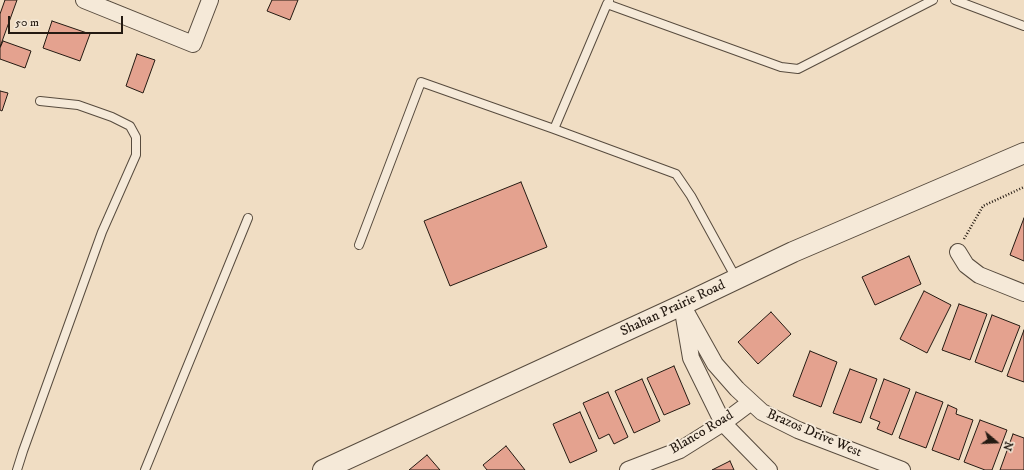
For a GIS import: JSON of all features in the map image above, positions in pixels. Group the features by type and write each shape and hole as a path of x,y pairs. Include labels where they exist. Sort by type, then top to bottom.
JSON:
{"street":[{"path":"84,0 193,44 210,0"},
{"name":"Shahan Prairie Road","path":"332,468 800,249 1024,152"},
{"path":"958,252 966,265 979,275 1024,293"},
{"path":"682,305 691,358 723,423 769,470"},
{"name":"Brazos Drive West","path":"682,305 715,364 762,412 798,430 902,470"},
{"name":"Blanco Road","path":"628,470 680,450 723,423 751,402"}],"lane":[{"path":"554,129 608,2 781,68 798,69 933,0"},
{"path":"955,0 1024,26"},
{"path":"359,245 421,82 676,174 691,196 737,279"},
{"path":"17,470 102,232 136,154 136,137 130,126 112,117 78,105 40,100"},
{"path":"145,470 248,218"}],"path":[{"path":"958,252 983,206 1024,187"}],"building":[{"path":"5,0 17,0 0,47 0,14"},
{"path":"272,0 298,0 290,20 267,11"},
{"path":"52,21 90,34 80,61 43,48"},
{"path":"3,41 31,51 25,68 0,59 0,48"},
{"path":"137,54 155,60 143,93 126,86"},
{"path":"0,91 8,93 2,111 0,110"},
{"path":"521,182 547,247 450,286 424,221"},
{"path":"1024,218 1024,261 1010,255"},
{"path":"909,256 921,284 875,305 862,277"},
{"path":"924,291 951,305 927,353 900,339"},
{"path":"959,304 987,314 970,360 942,350"},
{"path":"771,312 791,334 758,364 738,342"},
{"path":"992,315 1020,326 1002,372 975,362"},
{"path":"1024,330 1024,382 1007,376"},
{"path":"810,351 837,362 821,407 793,396"},
{"path":"674,366 690,404 664,415 647,378"},
{"path":"850,369 877,379 861,423 833,413"},
{"path":"642,379 660,421 634,433 615,391"},
{"path":"884,379 910,389 892,435 877,429 880,422 870,418"},
{"path":"608,392 628,437 614,444 609,434 599,439 583,403"},
{"path":"916,392 943,402 926,448 899,438"},
{"path":"948,405 957,409 956,414 973,420 959,460 932,450"},
{"path":"580,412 597,451 570,463 553,424"},
{"path":"980,420 1007,430 992,470 985,470 964,462"},
{"path":"1013,434 1024,438 1024,470 1000,470"},
{"path":"506,446 525,470 487,470 483,465"},
{"path":"427,455 440,470 409,470"},
{"path":"730,461 734,470 712,470"}]}
